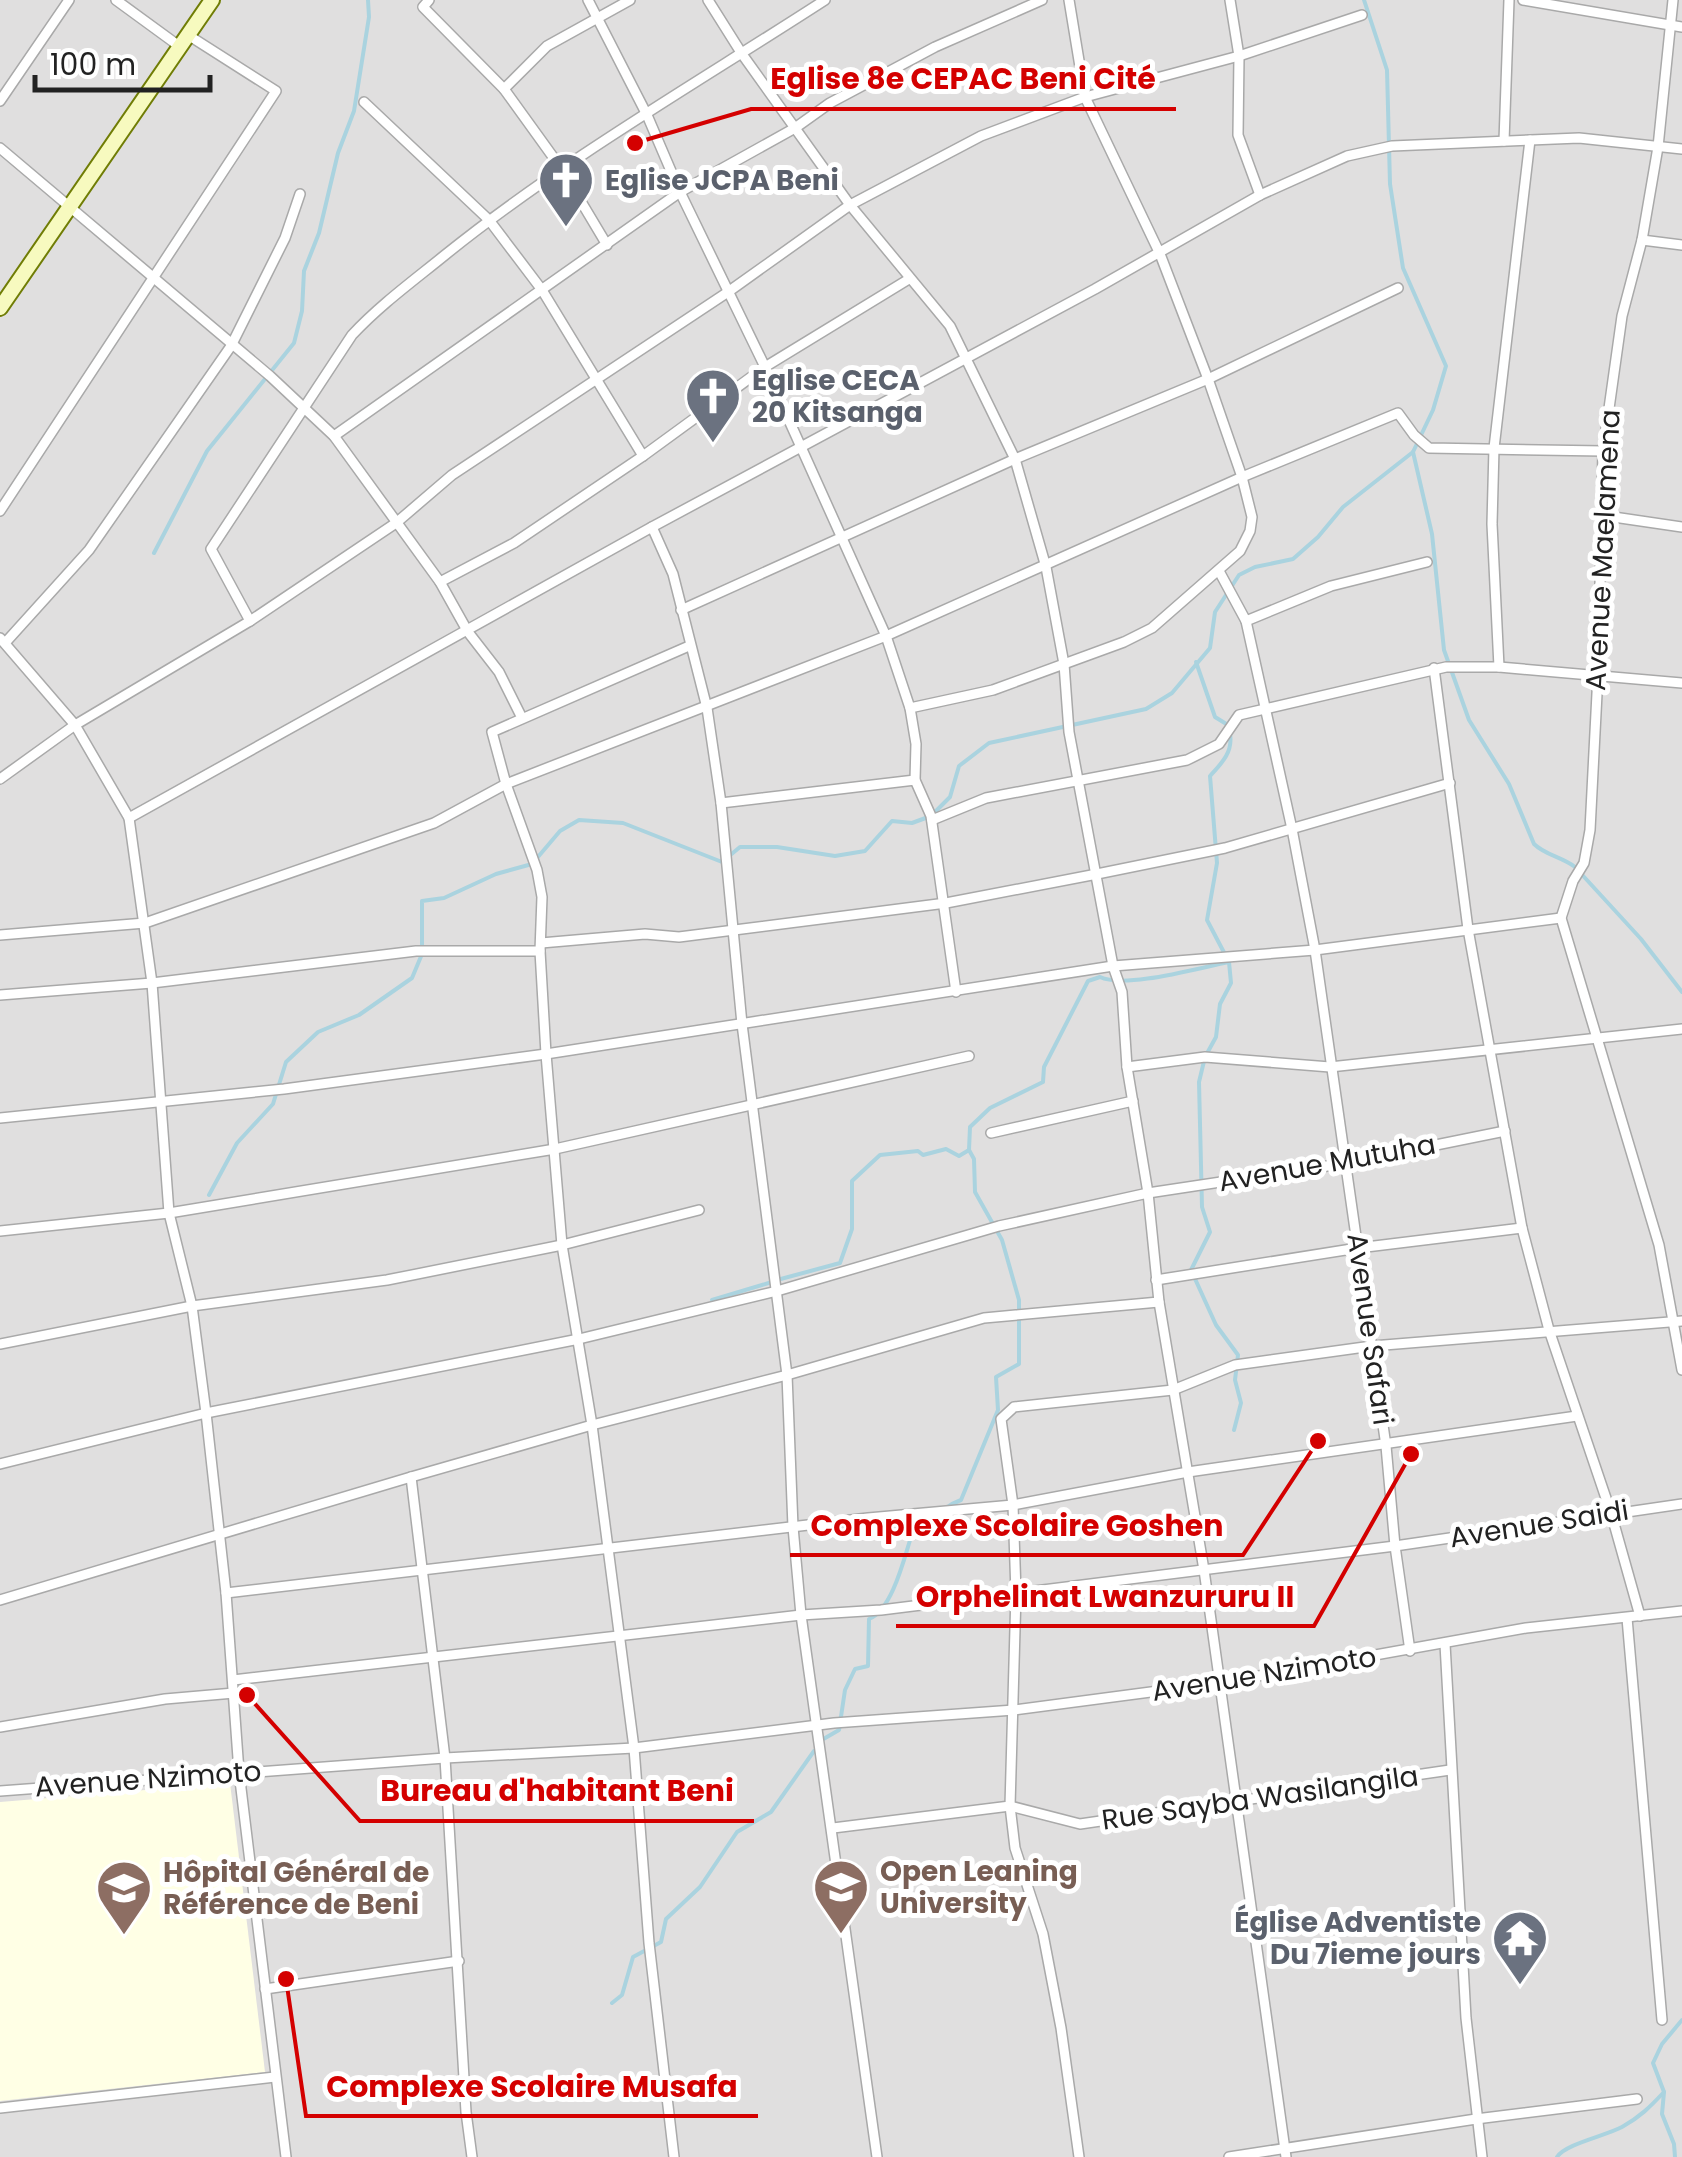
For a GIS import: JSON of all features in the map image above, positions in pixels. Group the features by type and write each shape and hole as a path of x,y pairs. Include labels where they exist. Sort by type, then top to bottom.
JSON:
{"street":[{"path":"0,101 69,0"},
{"path":"0,511 276,91 116,0"},
{"path":"0,308 212,0"},
{"path":"429,0 423,6 504,89 561,168 607,246"},
{"path":"588,0 766,366 886,636 910,708 916,744 915,780 932,820 956,992"},
{"path":"504,89 547,46 630,0"},
{"path":"708,0 850,205 950,326 1015,459 1046,567 1064,664 1078,783 1112,966 1122,992 1158,1302 1204,1570 1286,2153"},
{"path":"250,620 210,549 352,335 488,220 561,168 825,0"},
{"path":"334,436 680,192 934,47 1042,0"},
{"path":"910,708 992,690 1152,628 1240,552 1250,531 1252,517 1242,477 1208,379 1160,254 1085,97 1069,0"},
{"path":"1230,0 1239,56 1238,136 1260,194"},
{"path":"1504,140 1509,0"},
{"path":"1523,0 1676,27"},
{"path":"1672,0 1676,27 1642,240 1682,244"},
{"path":"0,779 75,725 250,620 396,523 452,476 728,292 850,205 981,136 1085,97 1239,56 1362,15"},
{"path":"364,102 488,220 542,290 644,456"},
{"path":"130,818 652,528 1160,254 1260,194 1347,156 1390,146 1578,138 1682,149"},
{"path":"1500,667 1492,524 1494,448 1530,140"},
{"path":"0,148 304,405 334,436 440,582 468,632 499,672 522,718"},
{"path":"286,2157 239,1772 226,1593 206,1413 192,1306 168,1212 152,983 130,818 75,725 3,640 89,550 231,346 285,238 300,194"},
{"name":"Avenue Maelamena","path":"1561,918 1584,864 1590,830 1603,451 1622,316 1642,240"},
{"path":"440,582 514,543 644,456 766,366 909,279"},
{"path":"681,610 1015,459 1208,379 1398,288"},
{"path":"0,935 146,923 434,823 506,784 886,636 1242,477 1398,413 1426,445 1603,451"},
{"path":"1600,515 1682,527"},
{"path":"652,528 673,574 706,708 722,802 742,1024 787,1375 801,1615 877,2157"},
{"path":"1246,621 1331,586 1426,562"},
{"name":"Avenue Safari","path":"1219,571 1246,621 1315,950 1386,1446 1410,1650"},
{"path":"674,2157 650,1947 634,1748 592,1426 562,1245 546,1054 542,897 538,870 506,784 492,732 689,646"},
{"path":"932,820 986,798 1187,760 1219,744 1240,715 1434,668 1500,667 1682,684"},
{"path":"1434,668 1468,929 1522,1228 1549,1330 1611,1513 1640,1616"},
{"path":"722,802 915,780"},
{"path":"0,994 152,983 421,951 541,947 732,931 946,903 1224,848 1450,783"},
{"path":"0,1118 278,1089 546,1054 1112,966 1315,950 1561,918 1659,1245 1678,1321 1682,1370"},
{"path":"1128,1067 1205,1056 1330,1067 1682,1028"},
{"path":"0,1231 168,1212 555,1149 969,1056"},
{"path":"991,1133 1133,1100"},
{"name":"Avenue Mutuha","path":"0,1464 206,1413 579,1339 777,1290 994,1227 1148,1192 1347,1163 1505,1131"},
{"path":"0,1344 192,1306 387,1280 562,1245 698,1210"},
{"path":"1156,1280 1358,1248 1522,1228"},
{"path":"0,1600 411,1477 984,1318 1158,1302"},
{"path":"1079,2157 1062,2028 1043,1934 1016,1848 1010,1806 1016,1594 1013,1505 1001,1418 1014,1407 1174,1390 1238,1364 1372,1346 1678,1321"},
{"path":"226,1593 1013,1505 1188,1472 1577,1416"},
{"path":"411,1477 445,1758 472,2157"},
{"name":"Avenue Saidi","path":"233,1680 1016,1594 1395,1546 1682,1504"},
{"name":"Avenue Nzimoto","path":"0,1790 634,1748 839,1723 1014,1710 1219,1683 1526,1628 1682,1611"},
{"path":"1627,1618 1662,2020"},
{"path":"1445,1644 1456,1876 1482,2157"},
{"path":"0,1727 165,1699 234,1693"},
{"name":"Rue Sayba Wasilangila","path":"833,1828 1010,1806 1080,1824 1450,1770"},
{"path":"264,1989 459,1961"},
{"path":"0,2108 275,2077"},
{"path":"1229,2157 1286,2153 1476,2119 1638,2099"}],"shaded area":[{"path":"0,0 1682,0 1682,2157 0,2157"},
{"name":"Hôpital Général de Référence de Beni","path":"230,1783 265,2072 0,2101 0,1802"}],"waterway":[{"path":"154,553 207,451 294,343 302,311 304,271 354,111 369,17 368,0"},
{"path":"209,1195 237,1143 273,1104 286,1062 318,1032 359,1015 412,978 422,954 422,901 444,898 496,874 532,864 560,831 579,820 623,823 722,862 740,847 777,847 835,856 865,851 892,821 912,823 931,816 950,797 959,766 989,743 1146,709 1172,693 1210,648 1215,612 1239,575 1255,567 1293,559 1343,507 1413,452 1433,410 1446,366 1403,268 1390,184 1387,70 1364,0"},
{"path":"1413,452 1432,534 1444,650 1469,720 1509,784 1534,844 1575,867 1641,939 1682,992"},
{"path":"1196,662 1215,717 1228,725"},
{"path":"1230,734 1228,752 1210,776 1217,863 1207,920 1229,962 1231,983 1220,1004 1216,1037 1205,1057 1199,1082 1202,1207 1210,1232 1191,1270 1216,1325 1238,1355 1235,1380 1241,1403 1234,1430"},
{"path":"820,1741 839,1730 845,1690 855,1669 868,1666 869,1619 891,1595 911,1537 961,1500 998,1410 996,1377 1019,1364 1019,1300 1002,1240 975,1192 970,1127 990,1108 1043,1082 1044,1067 1088,981 1100,977 1144,979 1229,962"},
{"path":"777,1280 840,1263 852,1229 852,1181 880,1155 918,1151 923,1155 946,1149 959,1156 969,1150"},
{"path":"712,1300 772,1282"},
{"path":"612,2003 622,1995 633,1957 661,1942 666,1919 700,1887 737,1832 771,1812 814,1751"},
{"path":"1675,2157 1662,2114 1664,2092 1653,2063 1662,2044 1682,2020"},
{"path":"1557,2157 1568,2148 1628,2123 1664,2092"}],"place":[{"name":"Eglise 8e CEPAC Beni Cité","path":"635,143"},
{"name":"Eglise JCPA Beni","path":"566,229"},
{"name":"Eglise CECA 20 Kitsanga","path":"713,445"},
{"name":"Complexe Scolaire Goshen","path":"1318,1441"},
{"name":"Orphelinat Lwanzururu II","path":"1411,1454"},
{"name":"Bureau d'habitant Beni","path":"247,1695"},
{"name":"Open Leaning University","path":"841,1936"},
{"name":"Hôpital Général de Référence de Beni","path":"124,1937"},
{"name":"Complexe Scolaire Musafa","path":"286,1979"},
{"name":"Église Adventiste Du 7ieme jours","path":"1520,1987"}]}
